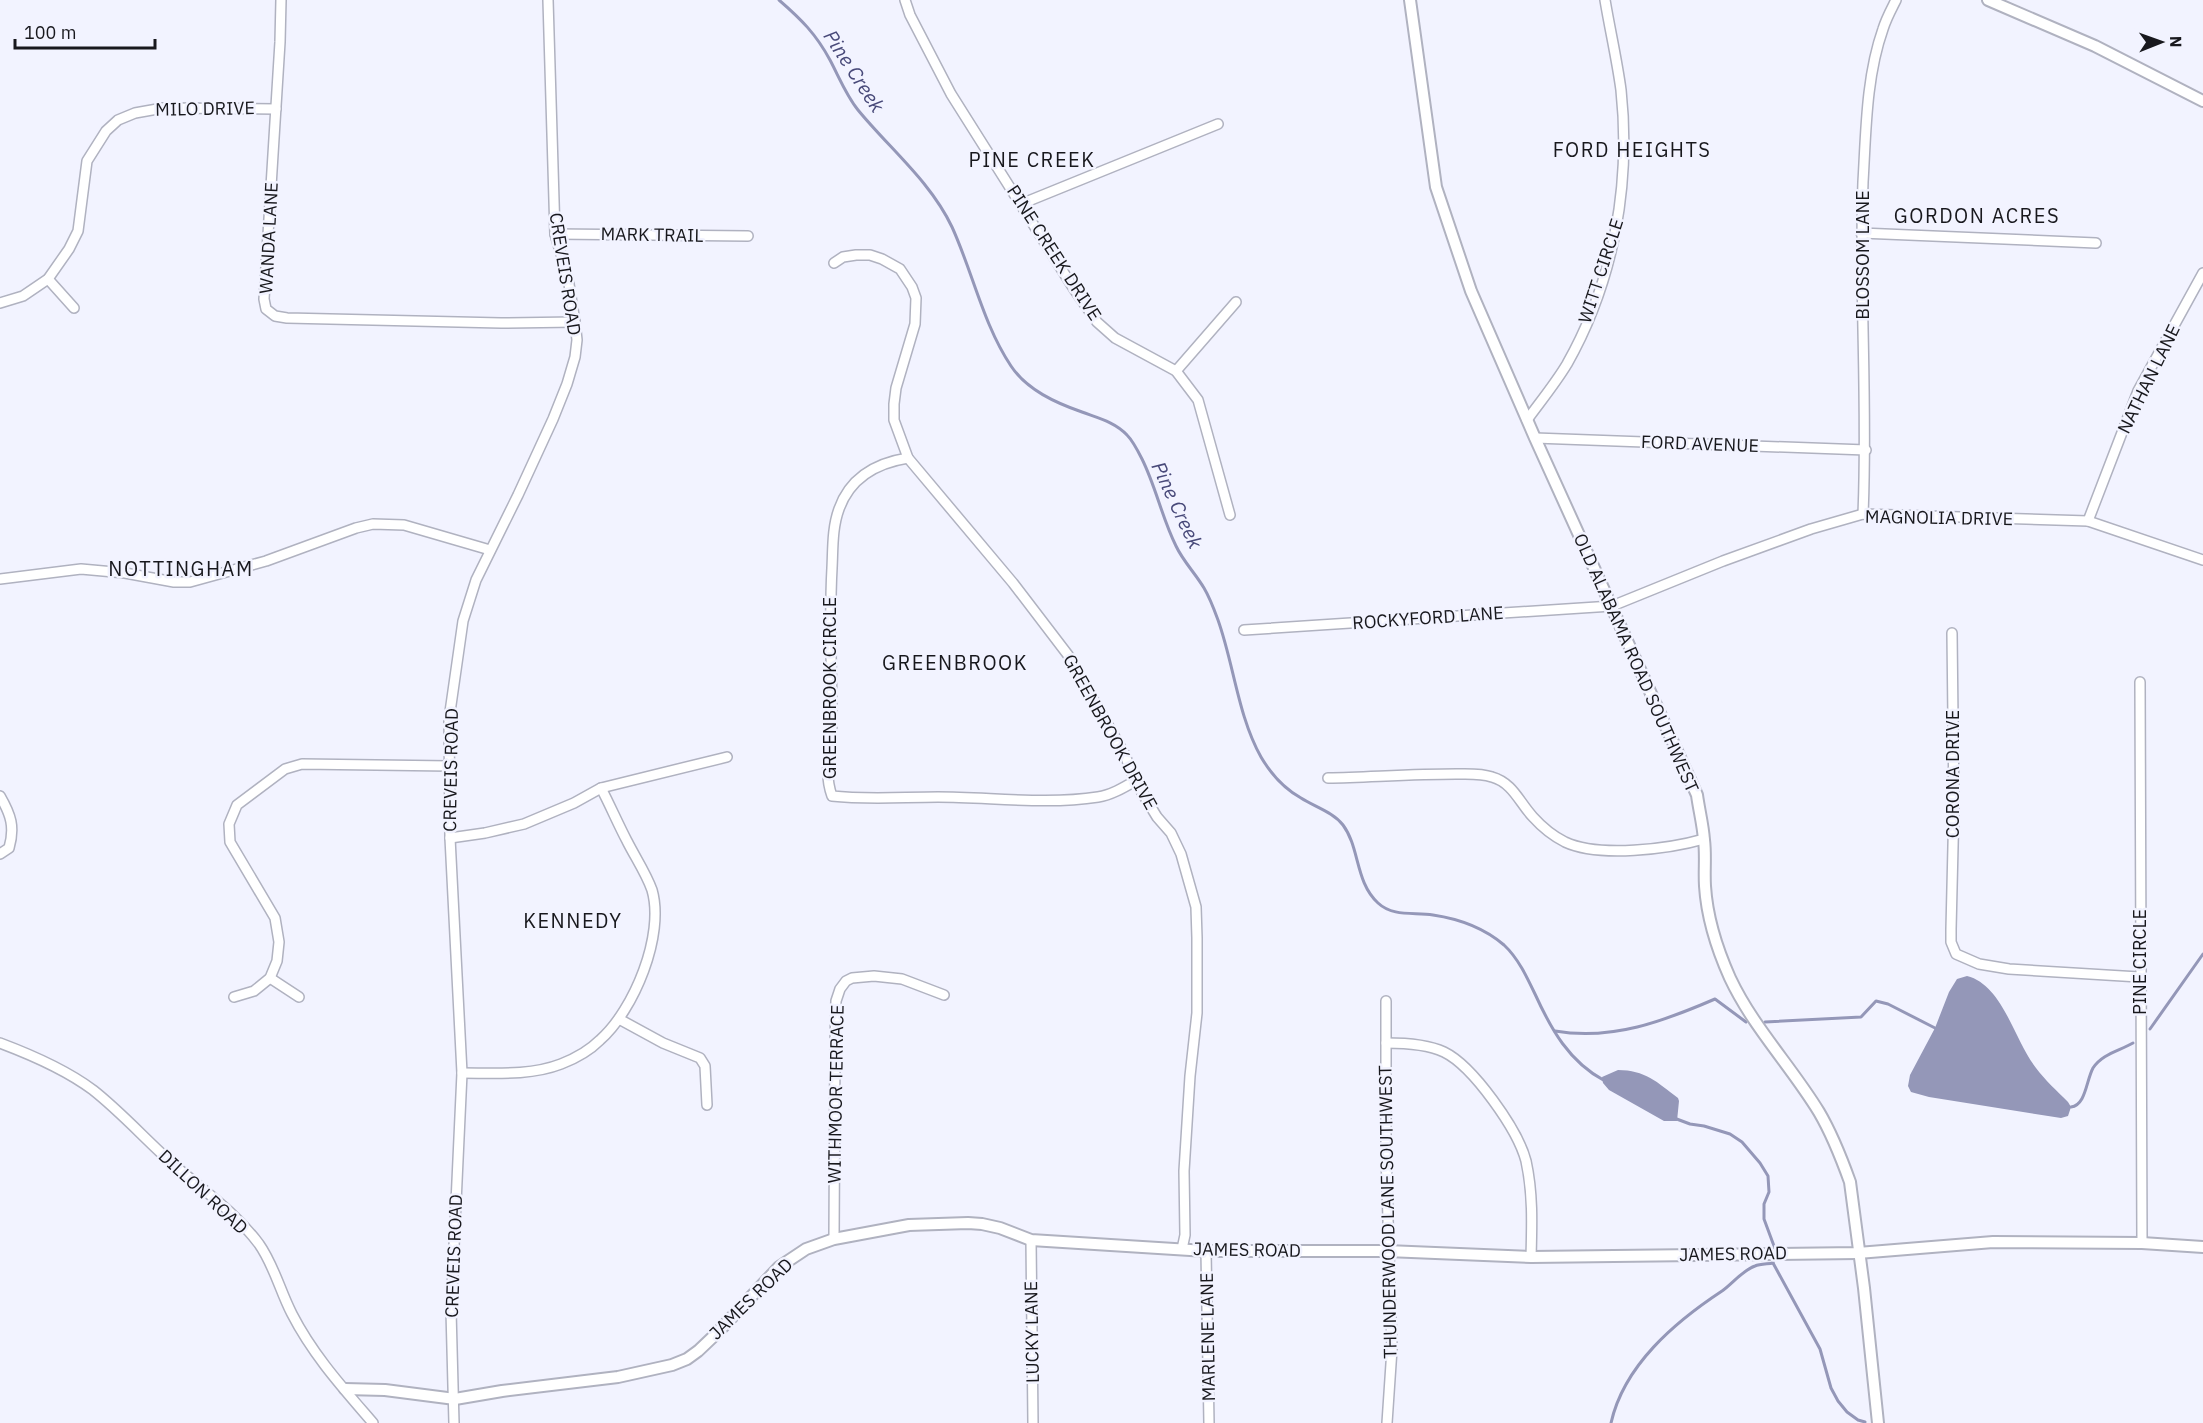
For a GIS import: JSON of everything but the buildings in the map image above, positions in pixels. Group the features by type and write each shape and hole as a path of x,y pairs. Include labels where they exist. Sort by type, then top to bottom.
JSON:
{"street":[{"name":"WANDA LANE","path":"281,0 264,299 266,309 275,316 298,319 575,322"},
{"name":"CREVEIS ROAD","path":"454,1423 451,1311 462,1073 450,838 449,719 463,621 476,580 518,495 567,384 575,357 575,322 568,278 555,234 548,0"},
{"name":"PINE CREEK DRIVE","path":"905,0 910,15 951,94 1097,322 1115,338 1176,371 1198,400 1230,514"},
{"name":"OLD ALABAMA ROAD SOUTHWEST","path":"1410,0 1436,187 1471,291 1535,438 1688,772 1696,795 1704,839 1705,887 1709,915 1731,980 1760,1030 1819,1112 1838,1147 1850,1182 1878,1423"},
{"name":"WITT CIRCLE","path":"1527,420 1566,365 1593,308 1611,251 1621,209 1624,126 1605,0"},
{"name":"BLOSSOM LANE","path":"1863,514 1866,450 1861,232 1865,152 1871,82 1883,30 1896,0"},
{"path":"1988,0 2095,46 2203,101"},
{"name":"MILO DRIVE","path":"0,303 23,296 48,279 69,249 78,231 87,161 106,131 118,120 135,112 163,108 276,109"},
{"path":"1021,204 1218,124"},
{"path":"1861,232 2096,243"},
{"name":"MARK TRAIL","path":"555,234 748,236"},
{"name":"GREENBROOK DRIVE","path":"834,263 843,257 856,255 876,257 900,269 912,287 917,310 915,324 896,388 894,404 894,420 908,458 1013,583 1068,655 1125,755 1135,781 1157,817 1171,833 1189,879 1196,907 1197,1013 1190,1076 1183,1205 1185,1235 1182,1249"},
{"name":"NATHAN LANE","path":"2088,521 2138,391 2203,273"},
{"path":"48,279 74,308"},
{"path":"1176,371 1236,302"},
{"name":"FORD AVENUE","path":"1535,438 1866,450"},
{"name":"GREENBROOK CIRCLE","path":"908,458 886,463 863,474 839,508 834,528 831,586 832,726 827,779 832,796 1075,799 1098,797 1135,781"},
{"name":"MAGNOLIA DRIVE","path":"1612,606 1734,557 1811,529 1863,514 2088,521 2203,560"},
{"path":"0,579 81,569 124,573 174,582 190,582 266,561 373,524 412,527 490,550"},
{"name":"ROCKYFORD LANE","path":"1244,630 1612,606"},
{"name":"CORONA DRIVE","path":"1952,633 1954,806 1951,942 1953,950 1973,963 2002,968 2139,977"},
{"name":"PINE CIRCLE","path":"2140,682 2139,977 2142,1243"},
{"path":"450,838 524,824 574,803 602,788 727,757"},
{"path":"234,997 254,991 270,978 277,960 279,942 275,918 230,842 229,824 237,805 285,769 302,764 450,766"},
{"path":"1328,778 1441,774 1490,776 1502,781 1512,789 1532,816 1549,832 1565,842 1582,848 1636,850 1673,846 1704,839"},
{"path":"462,1073 511,1073 561,1064 601,1040 619,1019 638,984 651,947 656,914 652,891 638,858 626,840 602,788"},
{"path":"0,796 8,810 14,832 9,848 0,854"},
{"name":"WITHMOOR TERRACE","path":"834,1239 836,1000 840,989 846,981 852,978 874,976 902,979 944,995"},
{"path":"270,978 299,997"},
{"name":"THUNDERWOOD LANE SOUTHWEST","path":"1386,1001 1387,1251 1392,1350 1387,1423"},
{"path":"619,1019 663,1043 700,1058 705,1066 707,1105"},
{"name":"DILLON ROAD","path":"0,1043 56,1067 93,1091 236,1218 259,1245 271,1265 292,1313 311,1347 373,1423"},
{"path":"1386,1043 1417,1045 1443,1052 1452,1057 1486,1092 1512,1129 1525,1159 1533,1207 1531,1257"},
{"name":"JAMES ROAD","path":"345,1389 385,1390 455,1399 618,1377 672,1365 687,1359 698,1351 779,1267 806,1250 834,1239 909,1225 968,1223 1000,1228 1031,1240 1206,1251 1387,1251 1531,1257 1858,1253 1993,1242 2142,1243 2203,1247"},
{"name":"LUCKY LANE","path":"1031,1240 1033,1423"},
{"name":"MARLENE LANE","path":"1206,1251 1209,1423"}],"water":[{"path":"1967,976 1979,981 1999,1002 2036,1068 2068,1102 2071,1107 2068,1116 2061,1118 1929,1097 1911,1092 1908,1086 1910,1075 1935,1028 1949,992 1957,979"},
{"path":"1618,1070 1643,1075 1657,1082 1678,1098 1677,1121 1664,1121 1609,1090 1603,1083 1602,1077"}],"waterway":[{"name":"Pine Creek","path":"779,0 814,35 854,104 921,180 943,210 959,244 993,333 1011,366 1034,389 1052,400 1106,421 1127,435 1133,443 1147,470 1176,546 1212,604 1247,725 1269,769 1289,790 1339,820 1348,834 1365,885 1378,903 1397,912 1453,919 1488,933 1504,945 1522,968 1562,1044 1581,1064 1605,1081"},
{"path":"2150,1029 2203,954"},
{"path":"1555,1031 1576,1033 1617,1031 1676,1015 1715,999 1746,1022"},
{"path":"1765,1022 1861,1017 1876,1001 1888,1004 1935,1028"},
{"path":"2071,1107 2080,1102 2083,1097 2097,1063 2133,1043"},
{"path":"1674,1118 1730,1134 1742,1142 1760,1163 1768,1176 1769,1192 1764,1204 1764,1219 1774,1246 1773,1263 1820,1349 1831,1388 1838,1401 1847,1412 1865,1422"},
{"path":"1611,1423 1627,1382 1639,1364 1670,1331 1746,1271 1757,1265 1773,1263"}],"district":[{"name":"FORD HEIGHTS","path":"1632,150"},
{"name":"PINE CREEK","path":"1032,160"},
{"name":"GORDON ACRES","path":"1977,216"},
{"name":"NOTTINGHAM","path":"181,569"},
{"name":"GREENBROOK","path":"955,663"},
{"name":"KENNEDY","path":"573,921"}]}
